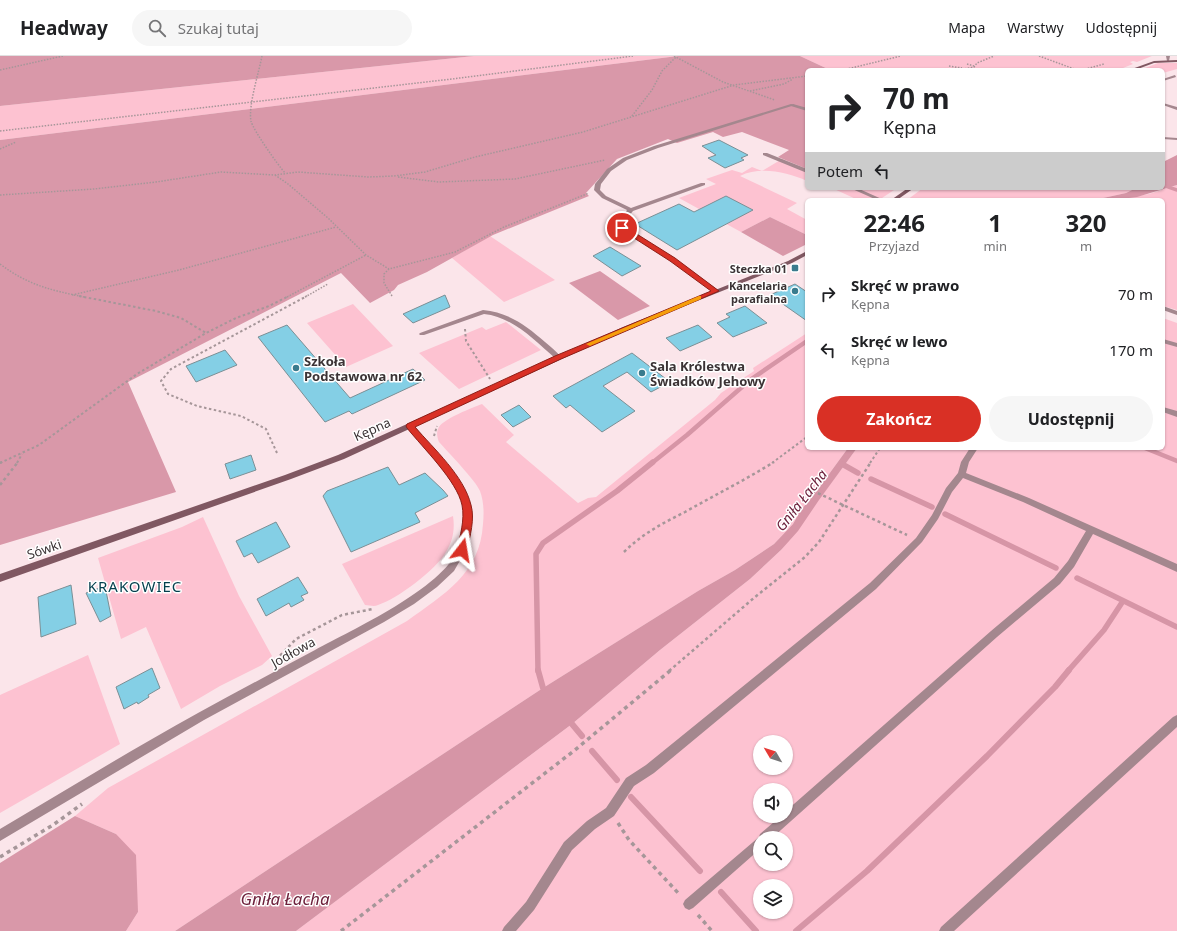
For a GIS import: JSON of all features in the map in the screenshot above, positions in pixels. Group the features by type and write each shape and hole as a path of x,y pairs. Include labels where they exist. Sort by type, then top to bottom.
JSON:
{"street":[{"path":"1137,68 1168,58 1177,61"},
{"path":"1165,79 1175,76"},
{"path":"1165,105 1177,109"},
{"path":"631,210 604,196 597,190 598,184 609,170 625,159 656,147 793,106 805,109"},
{"path":"1165,138 1177,139"},
{"path":"765,154 805,170"},
{"path":"702,184 631,210 621,223 622,228 672,259 716,291"},
{"path":"858,190 876,198"},
{"path":"897,198 908,190"},
{"name":"Kępna","path":"97,544 288,477 340,456 410,426 558,357 716,291 790,262 805,254"},
{"path":"1165,309 1177,313"},
{"path":"422,334 483,312 498,313 510,318 558,357"},
{"path":"1165,342 1177,345"},
{"path":"1165,410 1177,414"},
{"name":"Jodłowa","path":"0,835 186,725 411,602 451,568 462,550 467,528 467,506 462,492 454,479 410,426"},
{"path":"508,931 530,906 568,846 591,825 610,812 630,782 650,769 873,586 918,540 935,517 949,490 962,474 965,462 973,450"},
{"path":"962,474 1026,500 1177,568"},
{"path":"772,831 994,634 1057,581 1071,564 1091,530"},
{"name":"Sówki","path":"0,578 97,544"},
{"path":"945,931 1177,720"},
{"path":"689,904 753,848"}],"path":[{"path":"0,70 63,56"},
{"path":"262,56 252,102 251,121 276,163 285,173"},
{"path":"0,132 452,79 633,56"},
{"path":"632,117 652,90 662,71 675,56 723,82 793,106"},
{"path":"854,68 901,56"},
{"path":"971,68 977,63 994,56"},
{"path":"1039,56 1072,68"},
{"path":"967,64 974,66"},
{"path":"1089,68 1104,64"},
{"path":"949,66 958,68"},
{"path":"0,195 94,189 156,182 221,172 275,174 298,172 340,176 394,176 425,172 475,157 583,132 734,86 805,76"},
{"path":"750,91 784,84 795,78"},
{"path":"0,149 16,142"},
{"path":"394,176 439,182 515,179 609,159 625,159"},
{"path":"275,174 366,255 389,269"},
{"path":"392,296 384,283 384,274 389,269 455,252 504,227 586,194 598,191"},
{"path":"72,294 179,270 336,227"},
{"path":"0,463 39,445 137,374 206,333 236,318 269,306 366,255"},
{"path":"0,264 16,276 46,290 156,311 181,318 206,333"},
{"path":"0,268 4,267"},
{"path":"277,453 266,429 241,416 197,406 168,394 161,381 170,369 328,284"},
{"path":"459,320 466,330 466,341 491,381"},
{"path":"436,441 434,433 439,424"},
{"path":"624,552 632,543 656,527 769,465 794,449 805,439"},
{"path":"341,931 575,750 694,651 755,597 805,557 819,542 879,450"},
{"path":"0,484 17,464 22,453"},
{"path":"807,488 918,540"},
{"path":"274,663 288,645 296,639 342,615 376,608"},
{"path":"0,857 53,825 82,804"},
{"path":"610,812 629,840 689,904 712,931"}],"shaded area":[{"path":"0,56 474,56 0,106"},
{"path":"474,56 678,56 0,140 0,106"},
{"path":"678,56 800,56 826,68 805,68 805,168 778,157 789,150 742,132 723,137 713,132 677,143 668,139 617,159 586,193 589,196 493,235 427,272 398,285 394,290 370,303 341,273 128,382 176,492 0,545 0,140"},
{"path":"800,56 1152,56 1137,62 1130,62 1133,64 1123,68 826,68"},
{"path":"1158,63 1177,63 1177,69 1165,72 1165,68 1145,68"},
{"path":"782,159 805,168 805,180 791,175 774,171 762,171"},
{"path":"752,167 762,171 756,171 740,176 797,203 787,209 805,219 805,234 770,217 741,232 679,198 716,184 706,179 732,170 742,173"},
{"path":"1177,185 1177,310 1165,307 1165,198 1125,198 1149,194"},
{"path":"836,190 894,190 882,198 854,198"},
{"path":"920,190 1132,190 1126,193 1103,198 910,198"},
{"path":"770,217 805,234 805,245 783,256 741,232"},
{"path":"490,236 555,280 504,302 452,258"},
{"path":"600,271 650,306 618,320 569,283"},
{"path":"353,304 393,346 346,367 307,323"},
{"path":"1165,319 1177,323 1177,931 296,931 572,724 660,650 750,579 781,550 856,450 1165,450"},
{"path":"506,322 541,350 459,389 419,353 482,327 486,330"},
{"path":"805,334 805,450 847,450 801,510 793,524 774,544 735,570 698,591 543,688 175,931 126,931 138,912 116,834 75,816 108,788 407,621 447,592 458,581 467,570 475,556 480,541 484,512 480,491 477,486 439,442 437,431 442,424 459,414 482,404 514,435 506,442 578,503 588,498 596,497 715,400 721,393 754,371 753,368"},
{"path":"453,516 454,530 452,539 446,552 434,567 415,583 386,602 376,606 365,605 342,564"},
{"path":"203,517 239,596 272,656 262,665 220,686 181,709 146,627 121,639 98,558 182,527"},
{"path":"88,655 120,744 0,813 0,695"},
{"path":"75,816 116,834 136,855 138,912 126,931 0,931 0,863"}],"water":[{"path":"1177,155 1177,185 1165,189 1165,161"},
{"path":"1132,190 1160,190 1137,197 1103,198 1126,193"},
{"name":"Gniła Łacha","path":"847,450 856,450 798,531 781,550 750,579 660,650 572,724 296,931 175,931 543,688 698,591 735,570 774,544 793,524 801,510"}],"building":[{"path":"719,140 748,155 741,158 744,160 725,168 708,158 716,155 702,146"},
{"path":"726,196 753,210 677,250 635,224 679,204 694,212"},
{"path":"610,247 641,266 622,276 593,256"},
{"path":"795,284 805,291 805,320 770,295"},
{"path":"445,295 450,307 413,323 403,314"},
{"path":"745,306 767,323 733,337 717,323 730,317 726,314"},
{"path":"287,325 350,398 413,369 425,380 352,414 349,411 325,422 258,337"},
{"path":"698,325 712,337 680,351 666,338"},
{"path":"225,350 237,365 196,382 186,366"},
{"path":"632,353 670,382 651,392 627,372 603,386 635,411 602,432 570,405 566,408 553,396"},
{"path":"519,405 531,417 513,427 501,415"},
{"path":"251,455 256,470 230,479 225,464"},
{"path":"388,467 399,485 425,473 448,496 415,513 420,522 351,552 323,496 327,491"},
{"path":"276,522 290,547 258,563 252,553 244,557 236,541"},
{"path":"298,577 308,593 301,596 304,600 291,607 289,603 266,616 257,599"},
{"path":"71,585 76,624 41,637 38,597"},
{"path":"105,586 111,616 100,622 86,593"},
{"path":"152,668 160,688 148,695 149,697 138,704 137,702 124,709 116,687"}],"waterway":[{"path":"1165,186 1177,190"},
{"path":"652,463 687,435 750,380 805,342"},
{"path":"1150,450 1177,461"},
{"path":"538,671 536,554 543,543 617,491 653,462"},
{"path":"842,464 858,473"},
{"path":"871,479 932,507"},
{"path":"945,514 1056,568"},
{"path":"1077,578 1177,627"},
{"path":"1068,671 1104,630 1123,601"},
{"path":"538,670 543,688"},
{"path":"796,931 867,871 987,756 1055,687 1069,670"},
{"path":"572,724 582,736"},
{"path":"592,751 617,780"},
{"path":"631,797 700,871"},
{"path":"721,892 756,931"}],"slow traffic":[{"path":"590,344 699,298"}],"place":[{"name":"Steczka 01","path":"795,268"},
{"name":"Kancelaria parafialna","path":"795,291"},
{"name":"Szkoła Podstawowa nr 62","path":"296,368"},
{"name":"Sala Królestwa Świadków Jehowy","path":"642,373"}],"district":[{"name":"KRAKOWIEC","path":"135,586"}],"route":[{"path":"462,550 467,528 467,506 462,492 454,479 410,426 558,357 716,291 672,259 622,228"}]}
